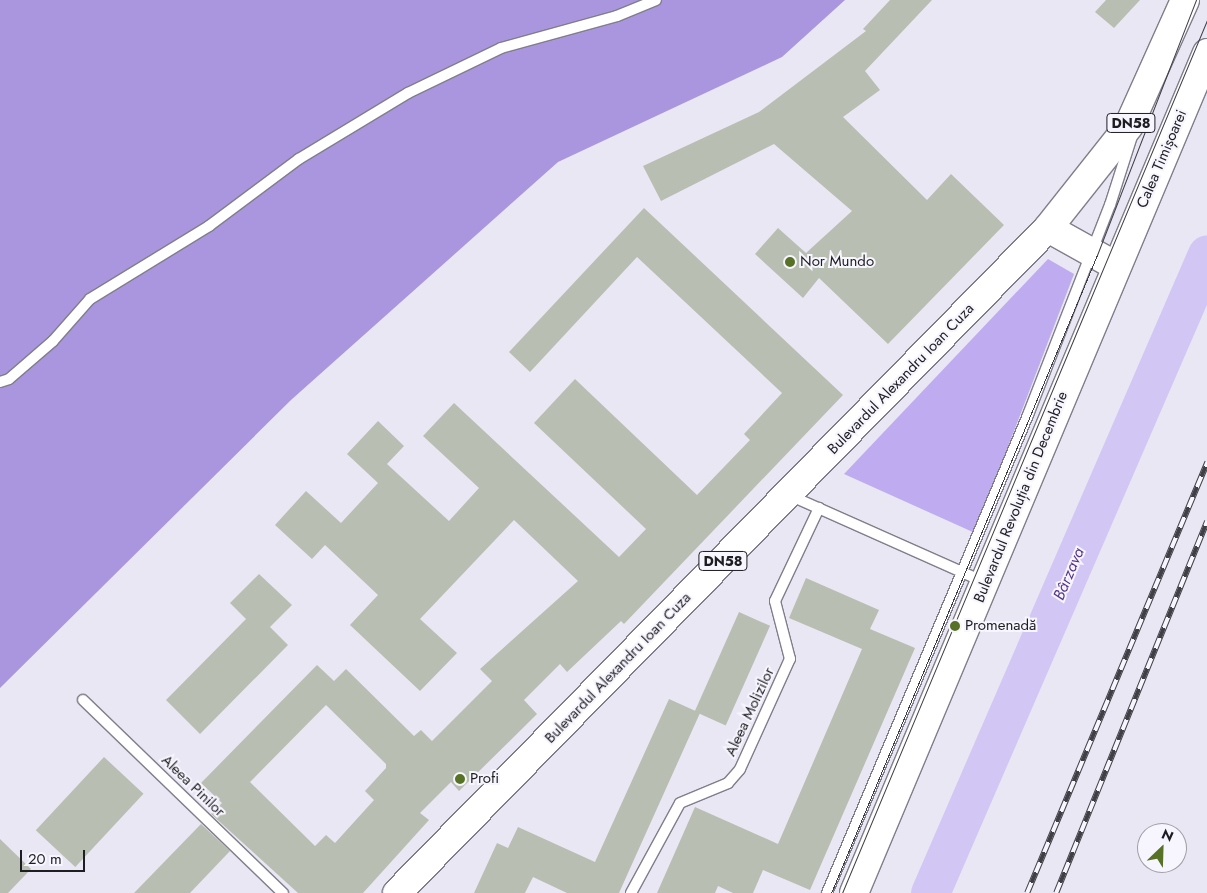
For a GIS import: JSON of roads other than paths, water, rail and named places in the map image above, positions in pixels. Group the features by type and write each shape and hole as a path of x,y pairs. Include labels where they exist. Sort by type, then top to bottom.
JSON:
{"main road":[{"name":"DN58","path":"1048,228 1128,127 1142,102 1185,0"},
{"name":"Calea Timișoarei","path":"1116,266 1207,53"},
{"path":"1048,228 1116,266"},
{"name":"Bulevardul Alexandru Ioan Cuza","path":"397,893 1048,228"},
{"name":"Bulevardul Revoluția din Decembrie","path":"854,893 975,578 1116,266"}],"lane":[{"path":"0,382 9,379 54,341 90,299 209,226 299,159 408,93 501,48 617,16 656,0"},
{"path":"826,893 975,578 1119,180 1142,102"},
{"path":"788,494 975,578"},
{"name":"Aleea Molizilor","path":"631,893 680,802 728,783 740,769 790,659 775,601 819,508"},
{"name":"Aleea Pinilor","path":"83,700 283,893"}],"waterway":[{"name":"Bârzava","path":"930,893 1207,254"}],"tram line":[{"path":"831,893 1097,255 1196,0"},
{"path":"842,893 1207,20"}],"railway":[{"path":"1027,893 1207,462"},
{"path":"1056,893 1207,521"}],"place":[{"name":"Nor Mundo","path":"790,262"},
{"name":"Promenadă","path":"955,626"},
{"name":"Profi","path":"460,779"}]}
